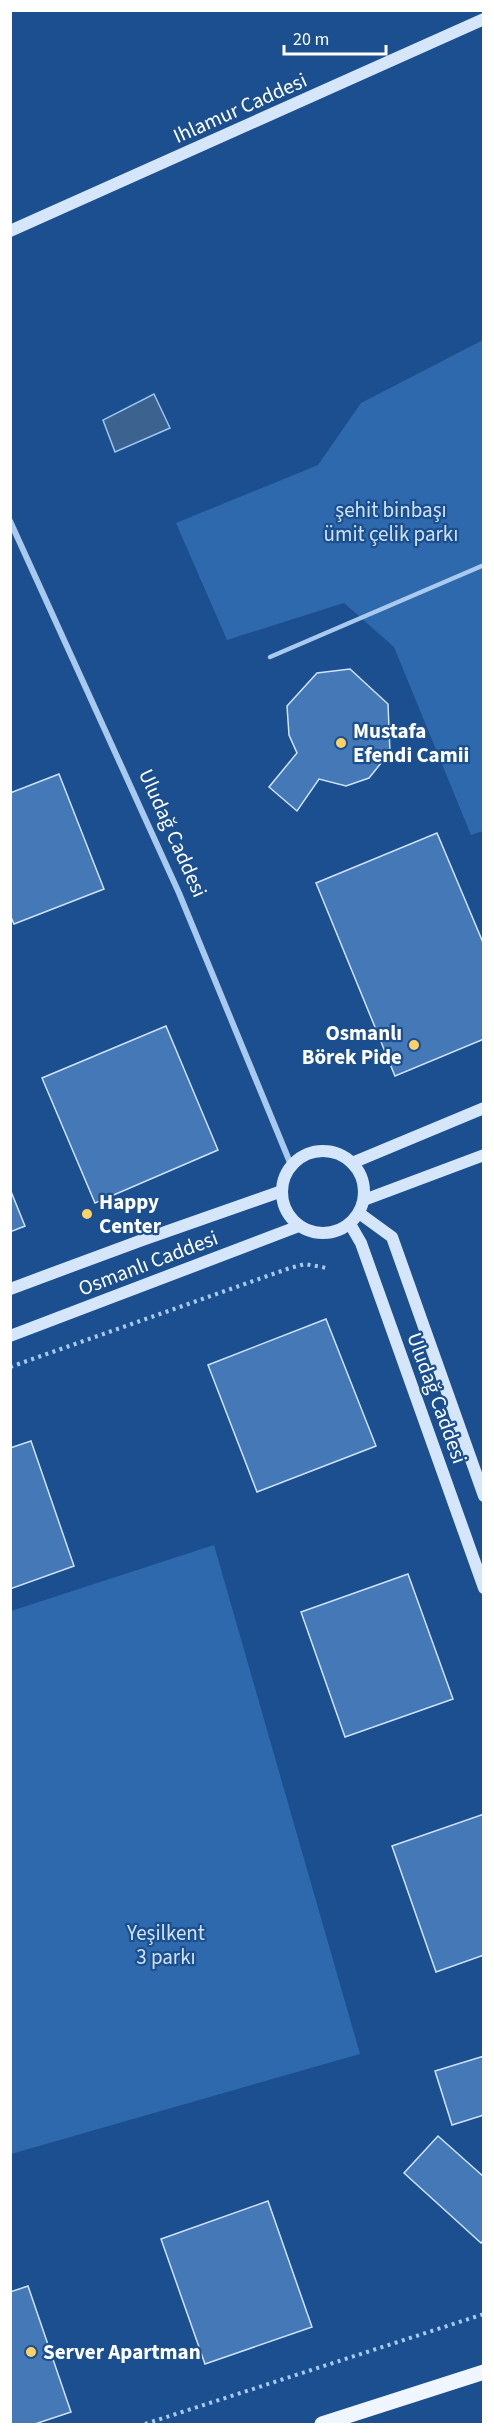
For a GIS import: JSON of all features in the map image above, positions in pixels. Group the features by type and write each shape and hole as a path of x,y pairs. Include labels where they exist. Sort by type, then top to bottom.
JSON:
{"main road":[{"path":"322,2424 483,2372"}],"street":[{"name":"Ihlamur Caddesi","path":"10,231 483,19"},
{"name":"Uludağ Caddesi","path":"10,521 179,893 291,1165"},
{"path":"352,1162 483,1108"},
{"path":"315,1151 341,1154 352,1162 360,1173 364,1186 364,1200 359,1213 350,1224 338,1231 325,1233 311,1232 299,1226 289,1216 283,1204 282,1191 291,1165 302,1156 315,1151"},
{"path":"364,1200 483,1155"},
{"name":"Osmanlı Caddesi","path":"10,1289 282,1191"},
{"path":"359,1213 392,1237 483,1496"},
{"name":"Uludağ Caddesi","path":"350,1224 361,1243 483,1588"},
{"name":"Osmanlı Caddesi","path":"10,1336 299,1226"}],"lane":[{"path":"270,657 483,565"}],"path":[{"path":"10,1367 290,1268 305,1264 327,1268"},
{"path":"145,2424 483,2314"}],"green space":[{"name":"şehit binbaşı ümit çelik parkı","path":"483,340 483,831 471,835 394,647 344,603 227,640 176,523 318,465 361,403"},
{"name":"Yeşilkent 3 parkı","path":"214,1545 360,2054 11,2154 11,1611"}],"shaded area":[{"path":"154,394 170,428 115,452 103,420"}],"building":[{"name":"Mustafa Efendi Camii","path":"350,669 388,704 390,752 369,778 346,786 319,779 297,811 269,787 297,753 289,735 287,706 317,673"},
{"path":"59,774 104,889 14,924 10,915 10,793"},
{"path":"437,833 484,945 484,1039 395,1076 316,883"},
{"path":"166,1026 218,1150 95,1203 42,1078"},
{"path":"10,1189 25,1226 10,1232"},
{"path":"326,1319 376,1446 257,1492 208,1365"},
{"path":"31,1441 74,1566 10,1589 10,1448"},
{"path":"408,1574 453,1699 345,1737 301,1612"},
{"path":"484,1814 484,1955 436,1972 392,1846"},
{"path":"484,2056 484,2115 452,2125 435,2071"},
{"path":"438,2136 484,2177 484,2240 481,2243 404,2173"},
{"path":"268,2201 312,2327 205,2364 161,2239"},
{"name":"Server Apartman","path":"28,2286 71,2412 35,2424 10,2424 10,2292"}],"place":[{"name":"Mustafa Efendi Camii","path":"341,743"},
{"name":"Osmanlı Börek Pide","path":"414,1045"},
{"name":"Happy Center","path":"87,1214"},
{"name":"Server Apartman","path":"31,2352"}]}
